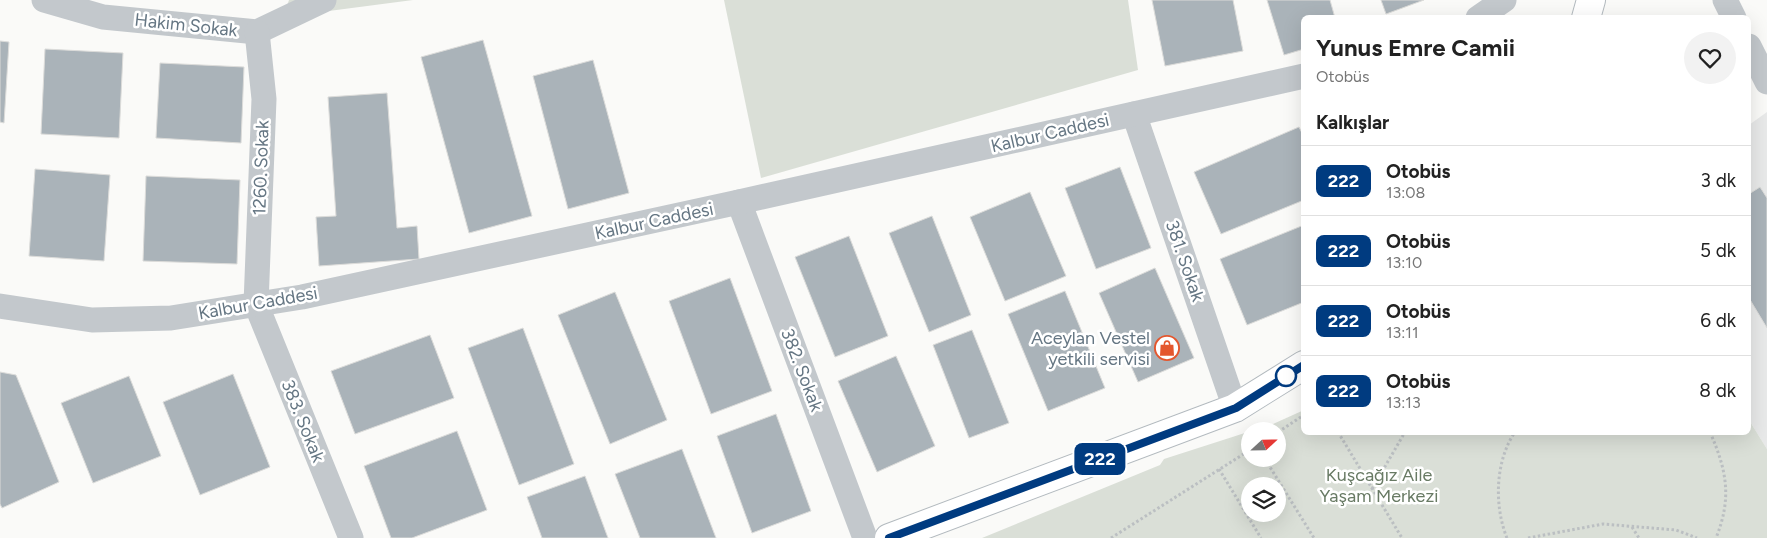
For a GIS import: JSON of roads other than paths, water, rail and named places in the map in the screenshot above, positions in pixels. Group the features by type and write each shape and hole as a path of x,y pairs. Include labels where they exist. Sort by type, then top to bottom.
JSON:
{"street":[{"name":"Hakim Sokak","path":"44,0 103,17 258,32 324,0"},
{"path":"1483,15 1504,0"},
{"path":"1587,15 1591,0"},
{"path":"1726,0 1733,15"},
{"name":"1260. Sokak","path":"256,304 264,99 258,32"},
{"path":"1751,50 1767,82"},
{"name":"Kalbur Caddesi","path":"0,306 92,320 171,318 302,297 1301,77"},
{"name":"381. Sokak","path":"1134,114 1236,408"},
{"name":"382. Sokak","path":"739,202 865,538"},
{"name":"383. Sokak","path":"256,304 351,538"},
{"path":"889,538 1236,408 1301,367"}],"place":[{"name":"Aceylan Vestel yetkili servisi","path":"1167,348"}],"park label":[{"name":"Kuşcağız Aile Yaşam Merkezi","path":"1379,485"}]}
